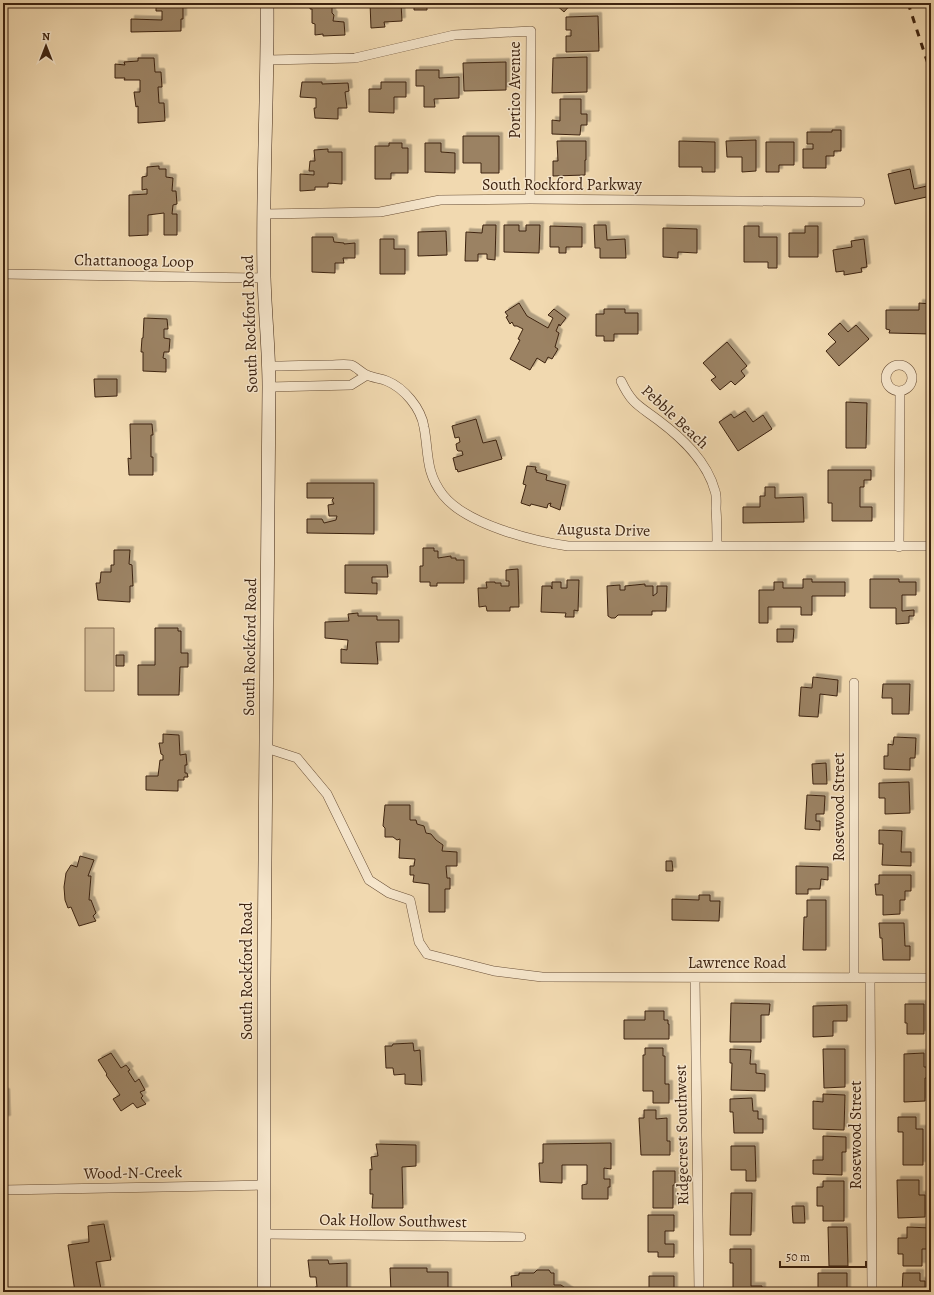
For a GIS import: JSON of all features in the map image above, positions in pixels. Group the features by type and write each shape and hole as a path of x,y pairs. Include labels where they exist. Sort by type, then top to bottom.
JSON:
{"street":[{"name":"South Rockford Road","path":"264,1292 264,979 269,387 264,278 268,60 267,3"},
{"name":"Portico Avenue","path":"268,60 355,58 454,35 530,31 530,199"},
{"name":"South Rockford Parkway","path":"264,214 380,212 440,200 530,199 860,202"},
{"name":"Chattanooga Loop","path":"3,274 264,278"},
{"name":"Augusta Drive","path":"269,366 351,365 367,375 388,381 404,393 420,413 424,426 427,460 430,473 444,496 454,506 467,515 484,523 534,540 568,546 931,546"},
{"path":"269,387 351,385 367,375"},
{"name":"Pebble Beach","path":"621,381 628,396 638,407 658,420 676,435 694,452 703,465 716,492 717,546"},
{"path":"899,547 900,392"},
{"name":"Rosewood Street","path":"854,683 854,978"},
{"name":"Lawrence Road","path":"266,748 297,758 327,794 369,880 389,893 410,900 419,942 427,954 494,971 542,977 931,978"},
{"name":"Ridgecrest Southwest","path":"695,978 699,1292"},
{"name":"Rosewood Street","path":"870,978 872,1292"},
{"name":"Wood-N-Creek","path":"3,1190 264,1185"},
{"name":"Oak Hollow Southwest","path":"264,1234 521,1237"}],"shaded area":[{"path":"85,628 114,628 114,691 85,691"}],"building":[{"path":"156,3 179,3 183,5 181,31 131,32 131,19 162,20 162,11 156,11"},
{"path":"310,3 332,3 332,13 334,15 333,21 344,22 345,35 315,35 315,24 312,23 312,9 310,9"},
{"path":"370,3 401,3 402,21 384,22 385,27 371,28"},
{"path":"414,3 427,3 427,10 414,10"},
{"path":"480,3 493,3 493,5 481,5"},
{"path":"554,3 572,3 564,12"},
{"path":"598,16 599,51 566,52 566,36 571,36 571,30 566,30 566,17"},
{"path":"587,57 587,92 552,93 553,58"},
{"path":"138,58 154,58 155,72 161,72 162,87 158,87 159,103 164,103 165,121 138,123 138,106 136,107 134,92 140,92 140,80 124,80 125,78 115,78 115,64 125,65 124,62 138,61"},
{"path":"506,62 506,90 464,91 463,63"},
{"path":"416,70 439,70 439,78 459,77 459,98 434,99 435,107 424,107 424,86 416,86"},
{"path":"302,82 322,82 322,84 348,83 349,91 345,92 347,108 338,108 338,119 315,118 314,108 316,108 316,98 300,97"},
{"path":"381,82 406,82 406,97 394,97 394,113 369,112 369,89 381,89"},
{"path":"560,99 581,99 581,114 587,114 587,125 581,125 580,135 552,134 552,120 560,121"},
{"path":"832,130 841,130 841,151 834,151 834,156 826,156 826,168 803,168 803,149 813,149 813,144 807,144 807,132 832,132"},
{"path":"463,136 499,136 499,173 481,173 481,163 463,163"},
{"path":"756,140 756,171 742,172 742,157 727,157 726,141"},
{"path":"557,141 586,141 585,175 553,176 553,161 558,161"},
{"path":"679,141 715,142 715,172 702,172 702,167 679,167"},
{"path":"766,142 794,142 794,165 779,165 779,172 766,172"},
{"path":"389,143 402,143 402,148 408,148 408,173 391,173 391,179 375,179 375,146 389,146"},
{"path":"425,143 441,143 441,152 455,153 455,173 425,172"},
{"path":"328,149 328,152 342,152 342,184 328,183 328,187 315,187 315,190 300,191 300,174 314,175 314,171 309,171 310,161 315,161 314,150"},
{"path":"159,166 159,169 166,169 166,177 173,178 172,191 176,191 177,204 173,205 172,214 177,214 177,235 164,235 164,213 148,215 148,235 129,236 129,195 147,194 147,189 142,190 142,177 147,176 147,167"},
{"path":"910,169 914,189 931,185 931,196 895,204 888,174"},
{"path":"483,225 496,225 495,260 487,259 487,254 478,254 478,261 465,261 466,232 482,233"},
{"path":"504,225 519,225 519,231 526,231 526,225 540,225 539,253 504,252"},
{"path":"594,225 606,225 607,240 625,239 626,258 600,258 600,248 595,248"},
{"path":"550,226 582,227 582,247 566,247 566,253 559,253 559,247 550,247"},
{"path":"744,226 759,226 759,237 777,237 777,268 768,268 768,262 744,262"},
{"path":"805,226 818,226 818,257 789,257 789,233 805,233"},
{"path":"663,228 697,229 697,253 678,252 678,258 663,257"},
{"path":"446,231 447,255 418,256 418,232"},
{"path":"312,237 333,237 334,242 344,244 355,243 355,258 343,258 344,263 335,263 335,273 312,272"},
{"path":"380,239 394,239 394,249 405,249 405,274 380,274"},
{"path":"864,239 867,267 861,268 862,272 844,275 844,271 836,272 833,250 852,247 851,241"},
{"path":"519,303 527,316 548,328 553,318 548,315 554,309 566,318 560,326 559,324 556,331 559,333 555,347 558,349 552,359 548,357 545,363 537,358 530,370 510,359 520,340 518,339 523,329 514,326 512,322 510,324 506,317 508,316 505,312"},
{"path":"919,303 931,304 931,334 889,333 890,330 886,329 886,310 919,310"},
{"path":"604,309 625,309 625,313 638,313 638,334 614,334 614,341 604,341 604,336 596,336 596,314 604,314"},
{"path":"144,318 167,319 168,329 164,329 164,338 170,339 169,352 164,352 163,358 166,359 166,372 143,371 143,352 141,352"},
{"path":"840,323 848,332 856,325 869,339 839,366 826,351 836,342 828,334"},
{"path":"727,342 747,366 741,371 745,376 735,385 731,381 720,390 711,380 716,377 703,363"},
{"path":"94,379 117,379 117,396 95,397"},
{"path":"846,402 867,403 866,448 846,448"},
{"path":"745,411 753,422 763,415 772,429 738,451 719,422 731,414 734,418"},
{"path":"929,413 931,413 931,427 929,427"},
{"path":"476,419 483,443 496,440 502,459 458,472 457,469 456,470 453,458 463,455 462,451 457,450 456,444 460,442 459,437 455,438 452,426"},
{"path":"130,424 152,424 153,435 151,435 151,457 153,457 153,475 129,475 128,458 131,459"},
{"path":"527,466 536,467 536,472 547,475 546,480 566,485 560,510 550,506 551,503 548,504 547,508 531,504 530,506 521,503 526,485 523,484"},
{"path":"828,470 871,470 871,480 864,480 864,487 860,487 860,507 872,507 872,521 832,521 832,503 828,503"},
{"path":"307,483 374,483 374,534 307,533 307,519 322,519 324,523 336,520 337,516 329,516 328,505 334,504 332,500 334,498 307,498"},
{"path":"765,487 775,487 775,498 803,497 804,522 743,523 743,507 760,507 760,496 765,496"},
{"path":"423,548 434,548 434,551 438,551 438,558 451,556 451,558 456,558 456,560 464,560 464,583 437,583 437,586 430,586 430,582 420,582 420,566 423,566"},
{"path":"114,550 130,550 129,564 132,565 133,586 130,586 130,602 98,600 96,583 100,583 101,572 111,572 111,565 114,565"},
{"path":"345,565 387,565 388,577 372,577 372,583 377,583 377,594 345,593"},
{"path":"518,569 519,607 510,607 510,611 487,611 486,606 479,607 478,588 487,588 486,582 501,583 501,586 509,586 509,581 506,581 506,570"},
{"path":"803,579 812,579 812,582 845,582 845,596 812,596 812,615 801,615 801,607 768,607 768,623 759,623 759,590 774,590 774,582 783,582 783,588 803,588"},
{"path":"870,579 899,579 899,582 916,582 916,595 902,595 902,611 914,610 914,616 909,616 909,623 896,624 896,608 870,608"},
{"path":"567,580 579,580 578,611 574,610 574,617 565,617 566,613 541,612 542,586 551,586 552,589 552,582 561,582 561,588 567,588"},
{"path":"645,584 645,586 653,586 653,596 657,593 657,586 667,586 666,611 652,611 652,615 618,615 615,618 608,616 607,586 620,585 620,590 625,590 625,586"},
{"path":"358,613 358,616 377,616 377,620 399,620 399,642 376,642 378,664 341,663 341,649 347,650 348,640 325,638 325,622 349,621 348,614"},
{"path":"155,628 178,628 178,631 181,631 181,653 188,653 188,667 180,667 179,695 138,695 138,665 155,665"},
{"path":"777,629 794,629 793,642 777,642"},
{"path":"116,655 124,655 124,666 116,666"},
{"path":"813,677 838,680 837,696 820,694 818,717 799,716 801,687 812,688"},
{"path":"883,684 910,684 909,714 892,714 892,698 882,698"},
{"path":"163,734 179,735 180,755 186,754 187,765 185,765 185,773 187,773 188,777 184,777 184,780 178,780 178,791 146,790 146,776 158,776 160,760 163,760 159,743 163,743"},
{"path":"894,737 916,738 915,758 910,758 910,770 884,769 884,756 888,756 888,744 893,745"},
{"path":"826,763 827,784 813,784 812,764"},
{"path":"909,782 910,813 885,814 885,798 879,798 879,783"},
{"path":"807,795 825,796 824,814 816,814 816,821 820,821 820,830 805,829"},
{"path":"385,805 410,805 410,820 416,820 417,824 424,826 426,833 431,834 443,845 442,851 457,852 457,866 446,866 447,878 450,878 450,889 445,889 445,912 429,912 429,884 413,882 414,875 410,875 410,866 414,866 415,859 399,858 400,839 397,840 393,837 385,837 385,828 383,826"},
{"path":"879,830 902,831 901,852 911,852 911,866 882,865 883,844 879,844"},
{"path":"80,856 94,860 88,876 91,876 89,900 91,900 96,913 93,916 96,921 79,926 71,907 68,908 65,900 64,887 66,873 71,865 77,867"},
{"path":"666,861 672,861 673,871 666,871"},
{"path":"796,866 828,867 828,880 821,879 820,889 808,889 808,894 796,894"},
{"path":"879,875 911,875 911,891 905,891 905,900 900,900 900,914 883,915 883,895 876,895 875,884 879,884"},
{"path":"699,895 710,895 710,901 720,901 719,921 672,920 672,899 699,900"},
{"path":"807,900 826,900 826,950 803,950 804,917 807,917"},
{"path":"879,923 904,923 905,946 910,946 910,960 883,960 882,938 880,938"},
{"path":"731,1003 770,1004 769,1015 761,1015 761,1042 730,1042"},
{"path":"905,1004 924,1004 924,1034 907,1034 907,1023 905,1023"},
{"path":"847,1005 847,1021 833,1021 833,1036 813,1037 813,1006"},
{"path":"645,1011 664,1011 664,1020 668,1020 669,1024 669,1039 624,1039 624,1020 645,1020"},
{"path":"413,1043 414,1051 420,1050 422,1085 405,1084 405,1074 394,1075 393,1068 386,1068 385,1046"},
{"path":"645,1048 663,1048 663,1056 665,1056 665,1084 669,1084 669,1103 653,1103 653,1091 643,1091 643,1055 645,1055"},
{"path":"730,1049 751,1050 750,1064 756,1064 756,1073 765,1074 765,1091 731,1090 732,1063 730,1063"},
{"path":"823,1049 845,1049 845,1087 824,1088"},
{"path":"111,1053 121,1068 126,1065 135,1082 139,1079 145,1090 140,1092 143,1096 141,1098 146,1104 137,1108 133,1103 121,1111 113,1099 120,1095 106,1075 107,1074 98,1060"},
{"path":"924,1053 924,1067 931,1067 931,1078 925,1078 925,1101 904,1102 904,1054"},
{"path":"3,1092 6,1092 7,1119 3,1119"},
{"path":"823,1094 845,1095 844,1130 813,1129 813,1101 823,1102"},
{"path":"752,1098 753,1111 758,1111 758,1119 763,1119 763,1133 734,1133 733,1112 730,1112 730,1099"},
{"path":"644,1110 656,1110 656,1119 667,1118 667,1141 670,1141 670,1155 641,1155 639,1118 644,1118"},
{"path":"898,1117 916,1117 916,1129 923,1129 923,1165 903,1165 903,1132 898,1132"},
{"path":"823,1136 846,1137 846,1152 842,1152 842,1175 813,1174 813,1160 823,1160"},
{"path":"611,1143 611,1169 604,1168 604,1179 610,1179 608,1199 582,1199 582,1185 587,1184 587,1165 562,1165 562,1183 540,1182 539,1163 543,1163 543,1144"},
{"path":"376,1144 416,1145 416,1166 402,1167 403,1208 372,1208 373,1194 370,1194 370,1169 372,1170 371,1157 378,1156"},
{"path":"731,1146 755,1146 756,1181 746,1181 746,1170 731,1170"},
{"path":"653,1171 675,1171 675,1185 673,1185 673,1208 653,1208"},
{"path":"897,1180 919,1180 919,1195 925,1195 925,1217 898,1218"},
{"path":"823,1181 844,1181 844,1221 823,1221 823,1206 817,1206 817,1187 823,1187"},
{"path":"731,1193 752,1193 751,1235 730,1235"},
{"path":"792,1206 804,1206 805,1223 793,1223"},
{"path":"648,1215 674,1215 674,1231 665,1231 665,1244 674,1244 674,1257 658,1257 658,1252 648,1252"},
{"path":"104,1224 111,1260 96,1262 101,1289 75,1292 68,1245 89,1242 88,1226"},
{"path":"828,1227 847,1227 848,1266 829,1266"},
{"path":"907,1227 931,1228 931,1249 922,1249 922,1266 903,1266 903,1254 898,1254 898,1238 907,1238"},
{"path":"730,1249 751,1249 751,1286 762,1286 762,1292 733,1292 733,1263 730,1263"},
{"path":"308,1260 328,1260 329,1264 347,1263 347,1292 312,1292 315,1291 315,1287 317,1287 316,1277 310,1277"},
{"path":"390,1268 427,1268 427,1272 448,1272 448,1292 391,1292"},
{"path":"537,1270 549,1270 551,1273 554,1273 554,1285 561,1285 570,1291 512,1292 511,1276 519,1275 519,1273 534,1273"},
{"path":"818,1273 847,1273 847,1292 823,1292 823,1288 818,1288"},
{"path":"903,1273 920,1273 920,1281 925,1281 925,1292 902,1292"},
{"path":"649,1276 674,1276 674,1292 649,1292"}],"railway":[{"path":"908,3 931,73"}]}
